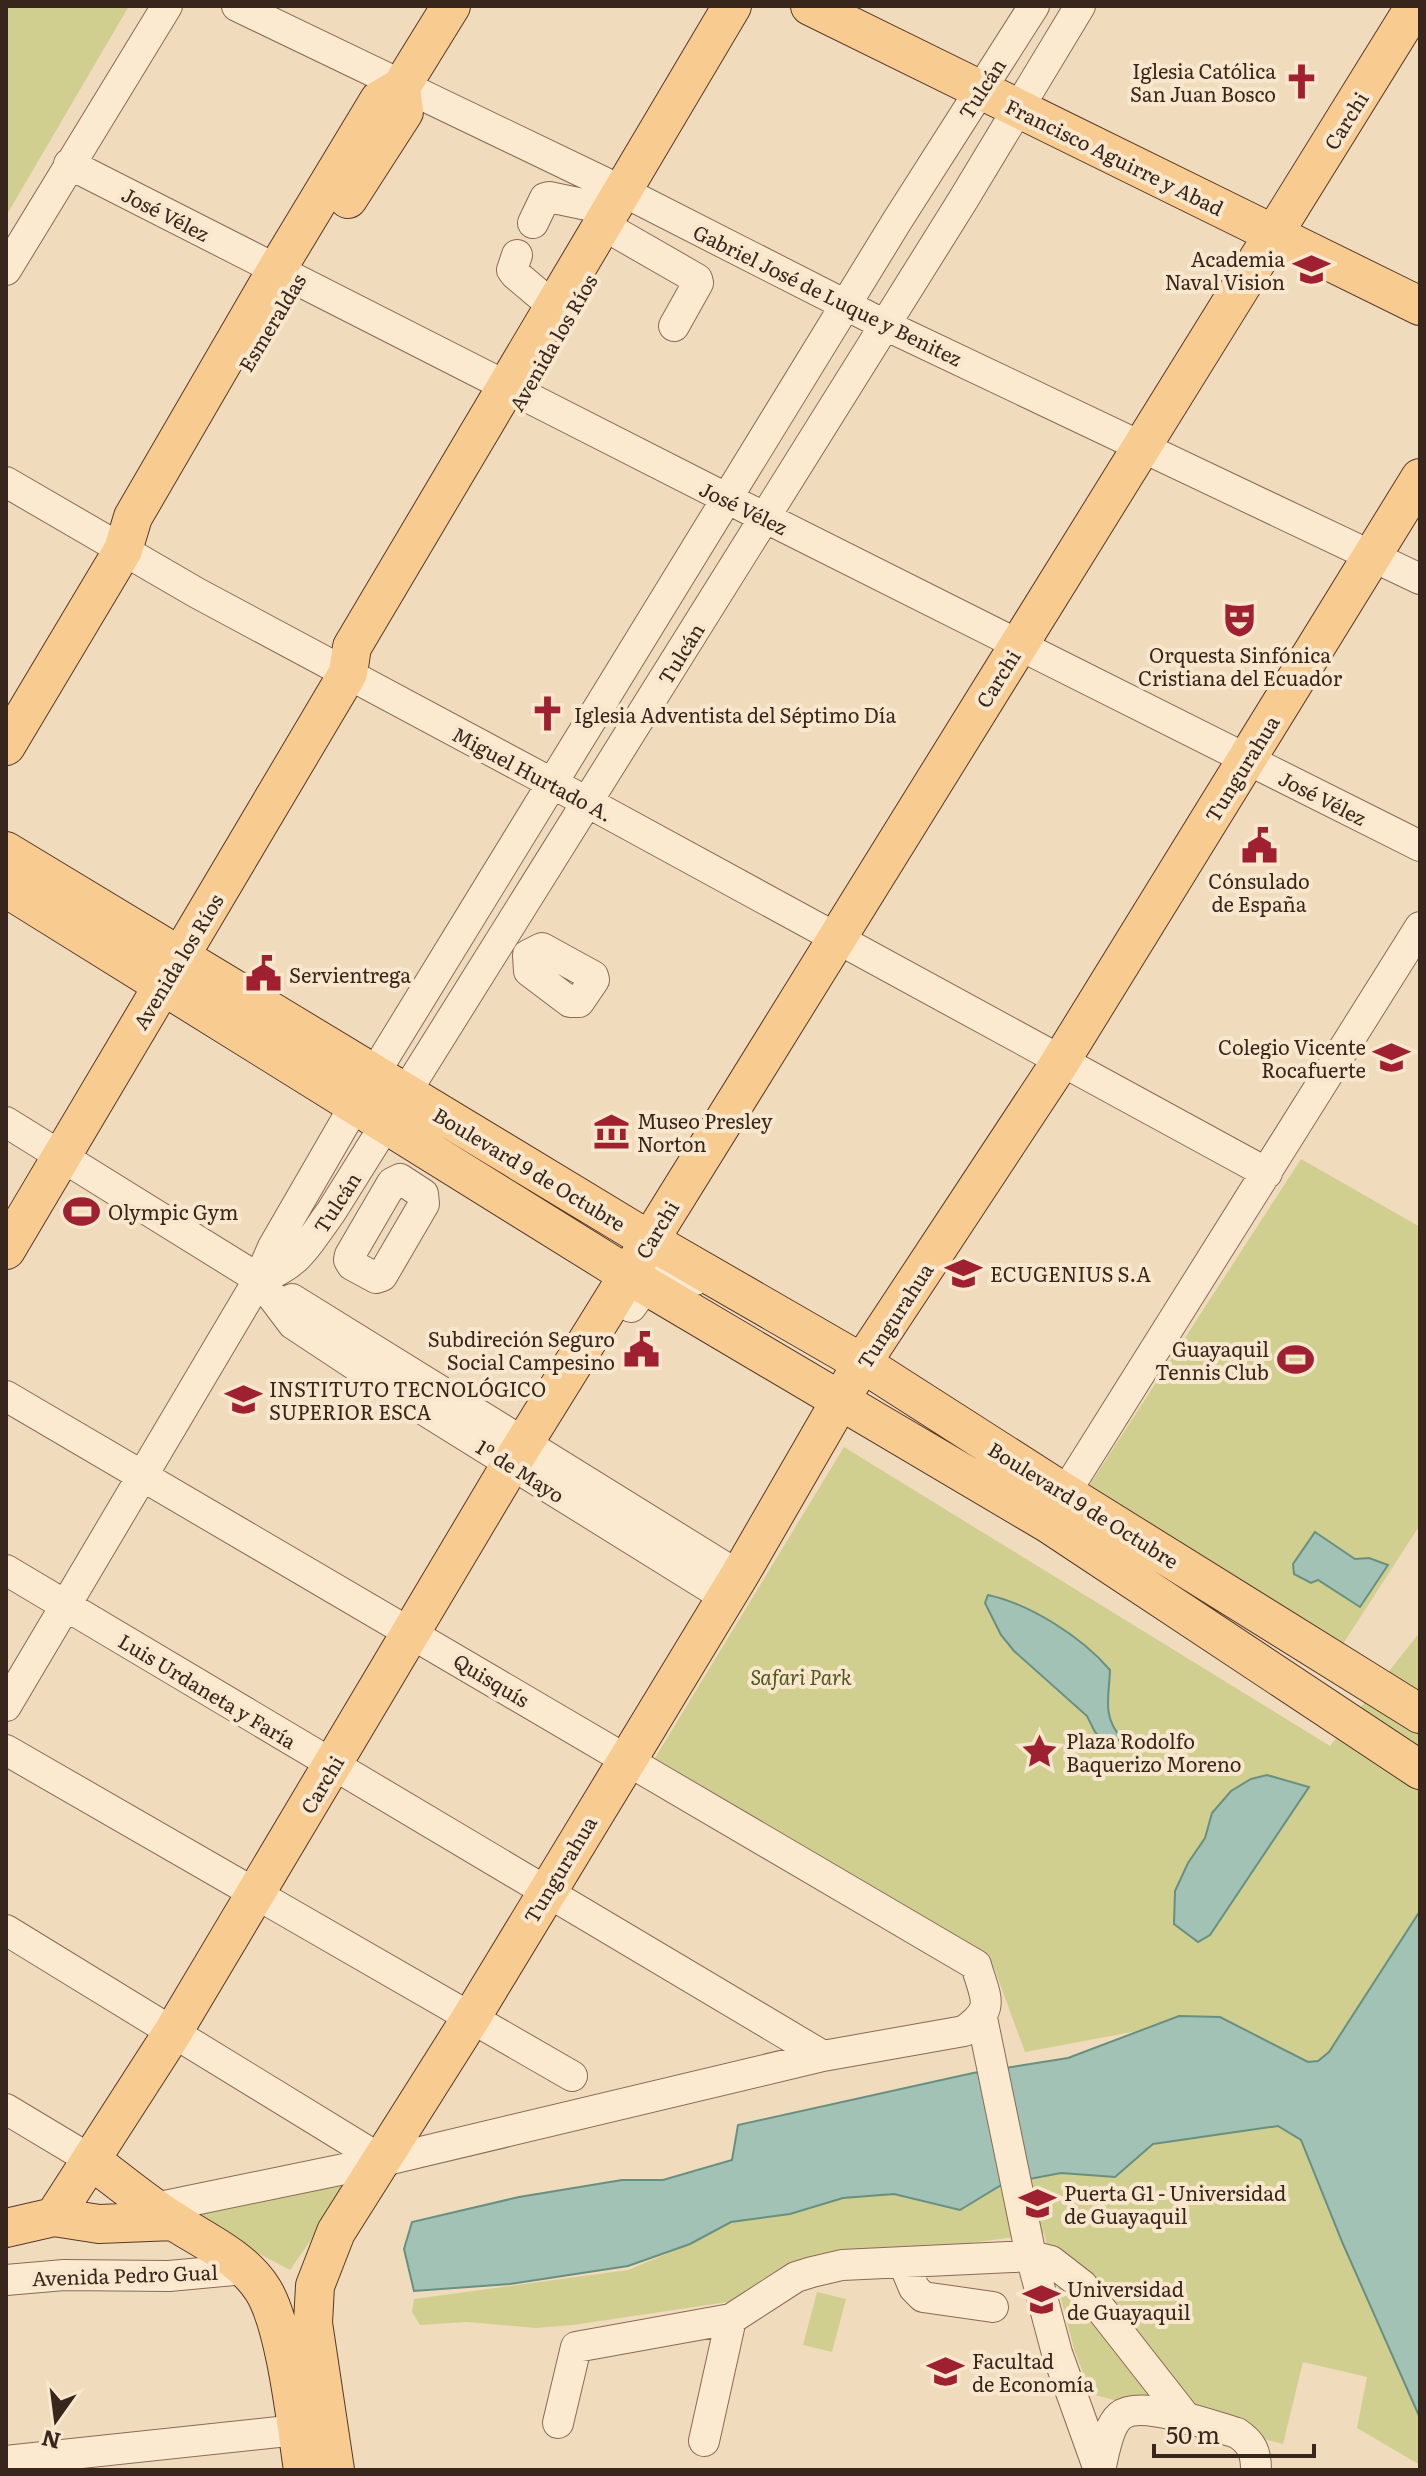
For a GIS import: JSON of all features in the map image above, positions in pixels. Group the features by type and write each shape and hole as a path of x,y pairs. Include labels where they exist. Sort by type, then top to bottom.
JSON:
{"main road":[{"name":"Esmeraldas","path":"6,746 123,550 133,517 286,274 379,100 401,87 451,6"},
{"name":"Avenida los Ríos","path":"6,1250 347,673 352,647 515,390 622,208 732,6"},
{"name":"Avenida los Ríos","path":"515,390 554,307 622,208 751,6"},
{"name":"Francisco Aguirre y Abad","path":"810,6 998,107 1270,240 1420,306"},
{"name":"Carchi","path":"54,2217 173,2032 333,1765 409,1631 518,1453 635,1289 649,1240 1415,6"},
{"name":"Tungurahua","path":"335,2470 313,2323 315,2286 336,2232 471,2018 732,1587 852,1380 1061,1061 1420,478"},
{"name":"Boulevard 9 de Octubre","path":"6,851 171,971 380,1099 649,1240 852,1380 1049,1524 1420,1770"},
{"name":"Boulevard 9 de Octubre","path":"6,888 171,971"},
{"name":"Boulevard 9 de Octubre","path":"380,1099 428,1151 635,1289 852,1380 1065,1493 1420,1714"},
{"path":"91,2160 164,2215 216,2246 245,2269 263,2290 274,2315 303,2470"},
{"path":"6,2228 54,2217 99,2224 164,2215"}],"street":[{"path":"6,270 167,6"},
{"name":"Gabriel José de Luque y Benitez","path":"237,6 558,160 622,208 868,311 1420,579"},
{"name":"Tulcán","path":"569,793 998,107 1034,6"},
{"path":"998,107 1055,6"},
{"name":"Tulcán","path":"6,1706 259,1279 273,1247 501,940 569,793 868,311 897,221 998,107 1080,6"},
{"path":"558,160 539,210 549,197 622,208 697,279 698,283 674,326"},
{"name":"José Vélez","path":"69,164 1420,846"},
{"path":"1270,240 1420,322"},
{"path":"517,255 512,270 554,307"},
{"name":"Miguel Hurtado A.","path":"6,482 197,593 1267,1173"},
{"path":"380,1099 569,793"},
{"path":"1065,1493 1420,927"},
{"path":"501,940 528,955"},
{"name":"Tulcán","path":"259,1279 279,1272 294,1262 331,1212 380,1099"},
{"path":"6,1122 259,1279"},
{"path":"410,1184 428,1151"},
{"path":"395,1180 410,1184 423,1194 424,1204 378,1279 352,1265 349,1260 364,1229 395,1180"},
{"path":"331,1212 364,1229"},
{"name":"1º de Mayo","path":"259,1279 518,1453 732,1587"},
{"name":"Boulevard 9 de Octubre","path":"852,1380 1420,1732"},
{"name":"Boulevard 9 de Octubre","path":"852,1380 866,1399 1060,1515 1420,1752"},
{"name":"Quisquís","path":"6,1396 976,1965 986,2005 985,2028"},
{"name":"Luis Urdaneta y Faría","path":"6,1570 823,2056"},
{"path":"6,1750 572,2076"},
{"path":"6,1930 383,2161"},
{"path":"164,2215 823,2056 985,2028 1031,2256 1057,2353 1099,2470"},
{"path":"6,2109 91,2160"},
{"path":"558,2423 576,2347 731,2319 796,2277 842,2265 1031,2256 1051,2261 1082,2285 1187,2419"},
{"path":"904,2264 914,2288 923,2297 993,2307"},
{"name":"Avenida Pedro Gual","path":"6,2280 64,2275 169,2276 245,2269"},
{"path":"704,2441 731,2319"},
{"path":"1099,2470 1120,2416 1135,2410 1187,2419 1237,2433 1249,2441 1256,2455 1256,2470"},
{"path":"6,2461 53,2464 297,2430"}],"green space":[{"path":"6,6 129,6 6,216"},
{"name":"Guayaquil Tennis Club","path":"1301,1159 1420,1227 1420,1525 1339,1650 1085,1492"},
{"name":"Plaza Rodolfo Baquerizo Moreno","path":"844,1447 1330,1746 1420,1632 1420,1911 1329,2052 1318,2061 1308,2062 1220,2017 1179,2016 1143,2030 1025,2052 990,1957 655,1758"},
{"path":"1278,2126 1301,2140 1420,2418 1420,2465 1357,2428 1367,2377 1303,2362 1283,2444 1091,2394 1074,2349 1044,2233 870,2257 748,2299 573,2325 535,2328 467,2322 420,2325 412,2312 414,2299 628,2270 690,2244 731,2222 790,2214 843,2198 894,2194 960,2210 1003,2184 1061,2173 1115,2177 1153,2144"},
{"path":"349,2185 290,2270 178,2211"},
{"path":"817,2292 846,2299 832,2352 803,2345"}],"shaded area":[{"path":"1315,1532 1355,1559 1369,1558 1388,1565 1360,1607 1318,1580 1311,1583 1294,1574 1293,1564"},
{"path":"988,1595 1038,1614 1070,1634 1110,1670 1109,1714 1121,1738 1109,1747 1095,1732 1087,1716 1014,1651 1001,1635 985,1603"},
{"path":"1267,1775 1309,1787 1210,1935 1198,1942 1174,1924 1175,1891 1188,1863 1205,1838 1212,1813 1231,1791 1251,1779"},
{"path":"1420,1911 1420,2418 1301,2140 1278,2126 1153,2144 1115,2177 1061,2173 1003,2184 960,2210 894,2194 843,2198 790,2214 731,2222 690,2244 628,2266 510,2284 414,2291 404,2249 412,2222 519,2197 622,2180 663,2180 732,2160 738,2125 973,2073 1068,2058 1179,2016 1220,2017 1308,2062 1318,2061 1329,2052"}],"place":[{"name":"Iglesia Católica San Juan Bosco","path":"1302,82"},
{"name":"Academia Naval Vision","path":"1311,269"},
{"name":"Orquesta Sinfónica Cristiana del Ecuador","path":"1240,619"},
{"name":"Iglesia Adventista del Séptimo Día","path":"548,714"},
{"name":"Cónsulado de España","path":"1259,845"},
{"name":"Servientrega","path":"263,974"},
{"name":"Colegio Vicente Rocafuerte","path":"1392,1057"},
{"name":"Museo Presley Norton","path":"611,1131"},
{"name":"Olympic Gym","path":"82,1211"},
{"name":"ECUGENIUS S.A","path":"964,1273"},
{"name":"Subdireción Seguro Social Campesino","path":"641,1349"},
{"name":"Guayaquil Tennis Club","path":"1295,1359"},
{"name":"INSTITUTO TECNOLÓGICO SUPERIOR ESCA","path":"243,1399"},
{"name":"Plaza Rodolfo Baquerizo Moreno","path":"1040,1752"},
{"name":"Puerta G1 - Universidad de Guayaquil","path":"1038,2204"},
{"name":"Universidad de Guayaquil","path":"1041,2300"},
{"name":"Facultad de Economía","path":"946,2371"}],"park label":[{"name":"Safari Park","path":"801,1676"}]}
